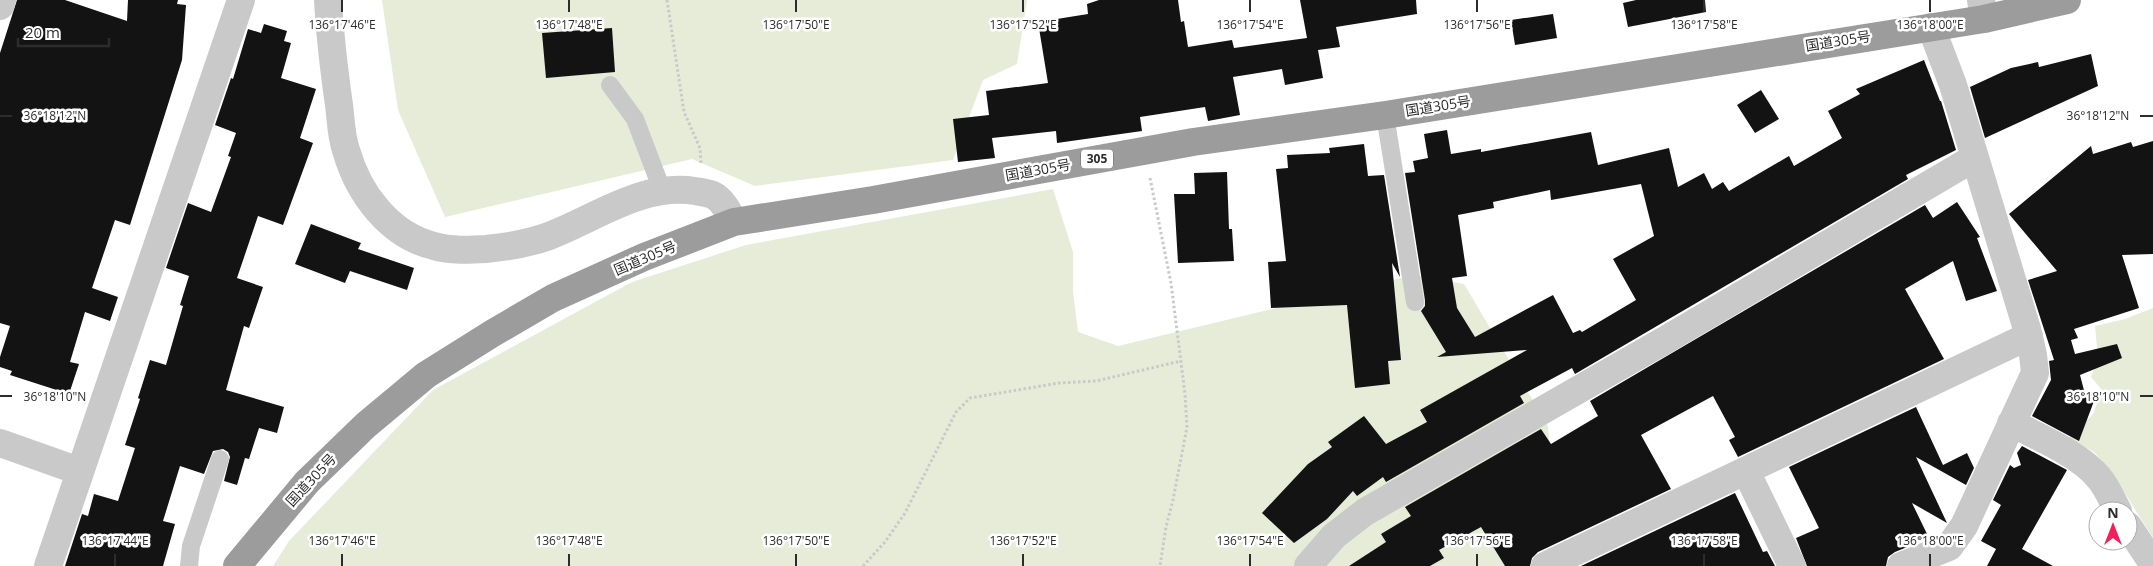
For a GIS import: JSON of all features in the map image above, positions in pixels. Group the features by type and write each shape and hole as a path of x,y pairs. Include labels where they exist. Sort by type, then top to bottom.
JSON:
{"highway":[{"name":"国道305号","path":"237,566 306,482 366,424 426,375 553,298 644,258 734,222 873,200 1193,142 1385,115 1931,27 1982,9 2067,0"}],"street":[{"path":"0,6 2,0"},
{"path":"48,566 240,0"},
{"path":"328,0 331,50 345,150 358,181 376,208 388,222 409,236 434,246 465,250 504,247 549,236 637,197 662,190 682,189 714,195 734,222"},
{"path":"1901,566 1955,556 1964,526 2035,373 2029,336 1952,85 1931,27"},
{"path":"1308,566 1334,536 1365,512 1667,339 1974,158"},
{"path":"1545,566 2029,336"},
{"path":"2011,422 2066,452 2091,470 2099,478 2112,501"},
{"path":"0,443 79,471"},
{"path":"1746,472 1792,566"},
{"path":"2138,541 2153,564"}],"lane":[{"path":"610,85 635,119 662,190"},
{"path":"1385,115 1415,302"},
{"path":"190,566 191,546 220,459"}],"path":[{"path":"667,0 684,112 700,148 702,172 700,192"},
{"path":"1144,151 1165,248 1181,361 1187,427 1166,526 1160,566"},
{"path":"863,566 885,542 905,513 956,412 970,398 1050,384 1096,381 1181,361"}],"green space":[{"path":"382,0 1027,0 1017,64 983,80 953,160 755,186 692,159 445,217 398,110"},
{"path":"1053,189 1073,252 1073,292 1078,332 1118,346 1414,275 1464,284 1548,426 1552,476 1526,566 273,566 289,541 433,390 632,282 746,245"},
{"path":"2153,308 2153,538 2138,514 2138,501 2130,501 2111,471 2094,452 2069,438 2093,414 2102,390 2091,377 2098,358 2095,326 2125,319"}],"building":[{"path":"17,0 65,0 127,21 128,0 178,0 177,4 186,5 182,60 130,225 115,220 92,288 118,297 110,321 85,312 70,362 79,364 69,394 10,375 12,371 0,367 0,357 10,326 0,323 0,53"},
{"path":"1099,0 1178,0 1181,22 1184,21 1188,47 1232,40 1234,48 1307,38 1300,0 1416,0 1417,14 1336,27 1340,47 1318,50 1323,78 1285,85 1282,69 1233,77 1240,115 1208,121 1205,107 1140,117 1142,131 1057,143 1056,131 992,138 995,158 958,162 953,119 989,115 986,91 1048,83 1038,22 1088,14 1087,4"},
{"path":"1636,0 1705,0 1706,12 1628,27 1623,3"},
{"path":"1553,14 1557,38 1515,45 1511,20"},
{"path":"264,24 287,31 284,41 291,43 281,78 316,89 300,138 313,143 283,225 258,216 237,278 263,287 249,328 244,326 226,390 284,407 277,433 259,428 249,459 245,458 237,485 224,481 230,457 228,452 223,449 213,451 204,474 180,466 163,521 175,524 163,566 65,566 82,514 88,516 94,494 118,501 135,448 125,445 150,360 166,365 183,306 180,305 189,276 166,268 188,203 211,212 231,157 228,156 236,133 215,125 231,78 233,79 248,29 261,33"},
{"path":"612,28 615,72 546,78 542,33"},
{"path":"2091,54 2098,86 1985,138 1970,87 2011,68 2038,62 2039,67"},
{"path":"1924,60 1941,101 1956,150 1906,175 1908,179 1575,374 1572,368 1520,396 1524,403 1386,482 1383,477 1357,496 1353,491 1327,519 1294,543 1262,513 1308,464 1332,447 1328,442 1364,416 1386,444 1427,422 1420,410 1527,350 1437,357 1446,352 1421,311 1425,306 1425,300 1405,173 1415,172 1413,161 1428,158 1424,134 1447,130 1451,154 1481,149 1481,152 1591,132 1598,165 1669,148 1678,187 1704,173 1712,189 1723,182 1729,191 1789,156 1794,166 1842,138 1828,111 1860,94 1856,89","holes":["1641,184 1654,236 1613,259 1636,300 1582,332 1580,330 1573,333 1553,295 1475,337 1457,308 1452,278 1467,276 1458,215 1494,208 1493,202 1550,190 1551,200"]},
{"path":"1761,90 1779,119 1755,133 1737,105"},
{"path":"2153,141 2153,254 2122,255 2139,308 2074,329 2078,338 2071,340 2075,354 2117,344 2122,358 2080,375 2086,398 2094,401 2079,441 2032,416 2051,380 2049,361 2054,360 2028,280 2057,271 2009,214 2091,146 2093,154 2131,142 2133,147"},
{"path":"1364,144 1368,176 1384,175 1400,277 1392,263 1401,360 1388,361 1390,384 1355,388 1347,305 1271,308 1268,262 1286,261 1276,169 1288,168 1287,155 1330,153 1329,148"},
{"path":"1227,172 1229,229 1232,229 1234,261 1178,263 1174,194 1195,194 1194,173"},
{"path":"1957,202 1980,237 1977,238 1997,291 1966,301 1953,261 1905,289 1944,359 1738,457 1729,440 1735,437 1713,396 1641,435 1671,489 1538,552 1532,558 1530,566 1505,566 1481,527 1439,550 1444,558 1430,566 1349,566 1386,542 1381,534 1411,516 1405,507 1541,429 1551,444 1598,416 1590,401 1925,205 1933,218"},
{"path":"311,224 361,243 358,249 414,268 407,290 350,271 345,283 295,264"},
{"path":"1916,407 1943,465 1967,453 1974,468 1966,485 1916,457 1947,523 1912,503 1929,538 1895,552 1888,557 1886,566 1807,566 1796,538 1819,528 1789,467"},
{"path":"2022,446 2067,470 2022,549 2053,566 1987,566 1996,549 1981,541 2001,505 1993,500 2010,465 2014,468 2021,465 2017,453"},
{"path":"1735,493 1763,552 1767,551 1775,566 1581,566"}]}
